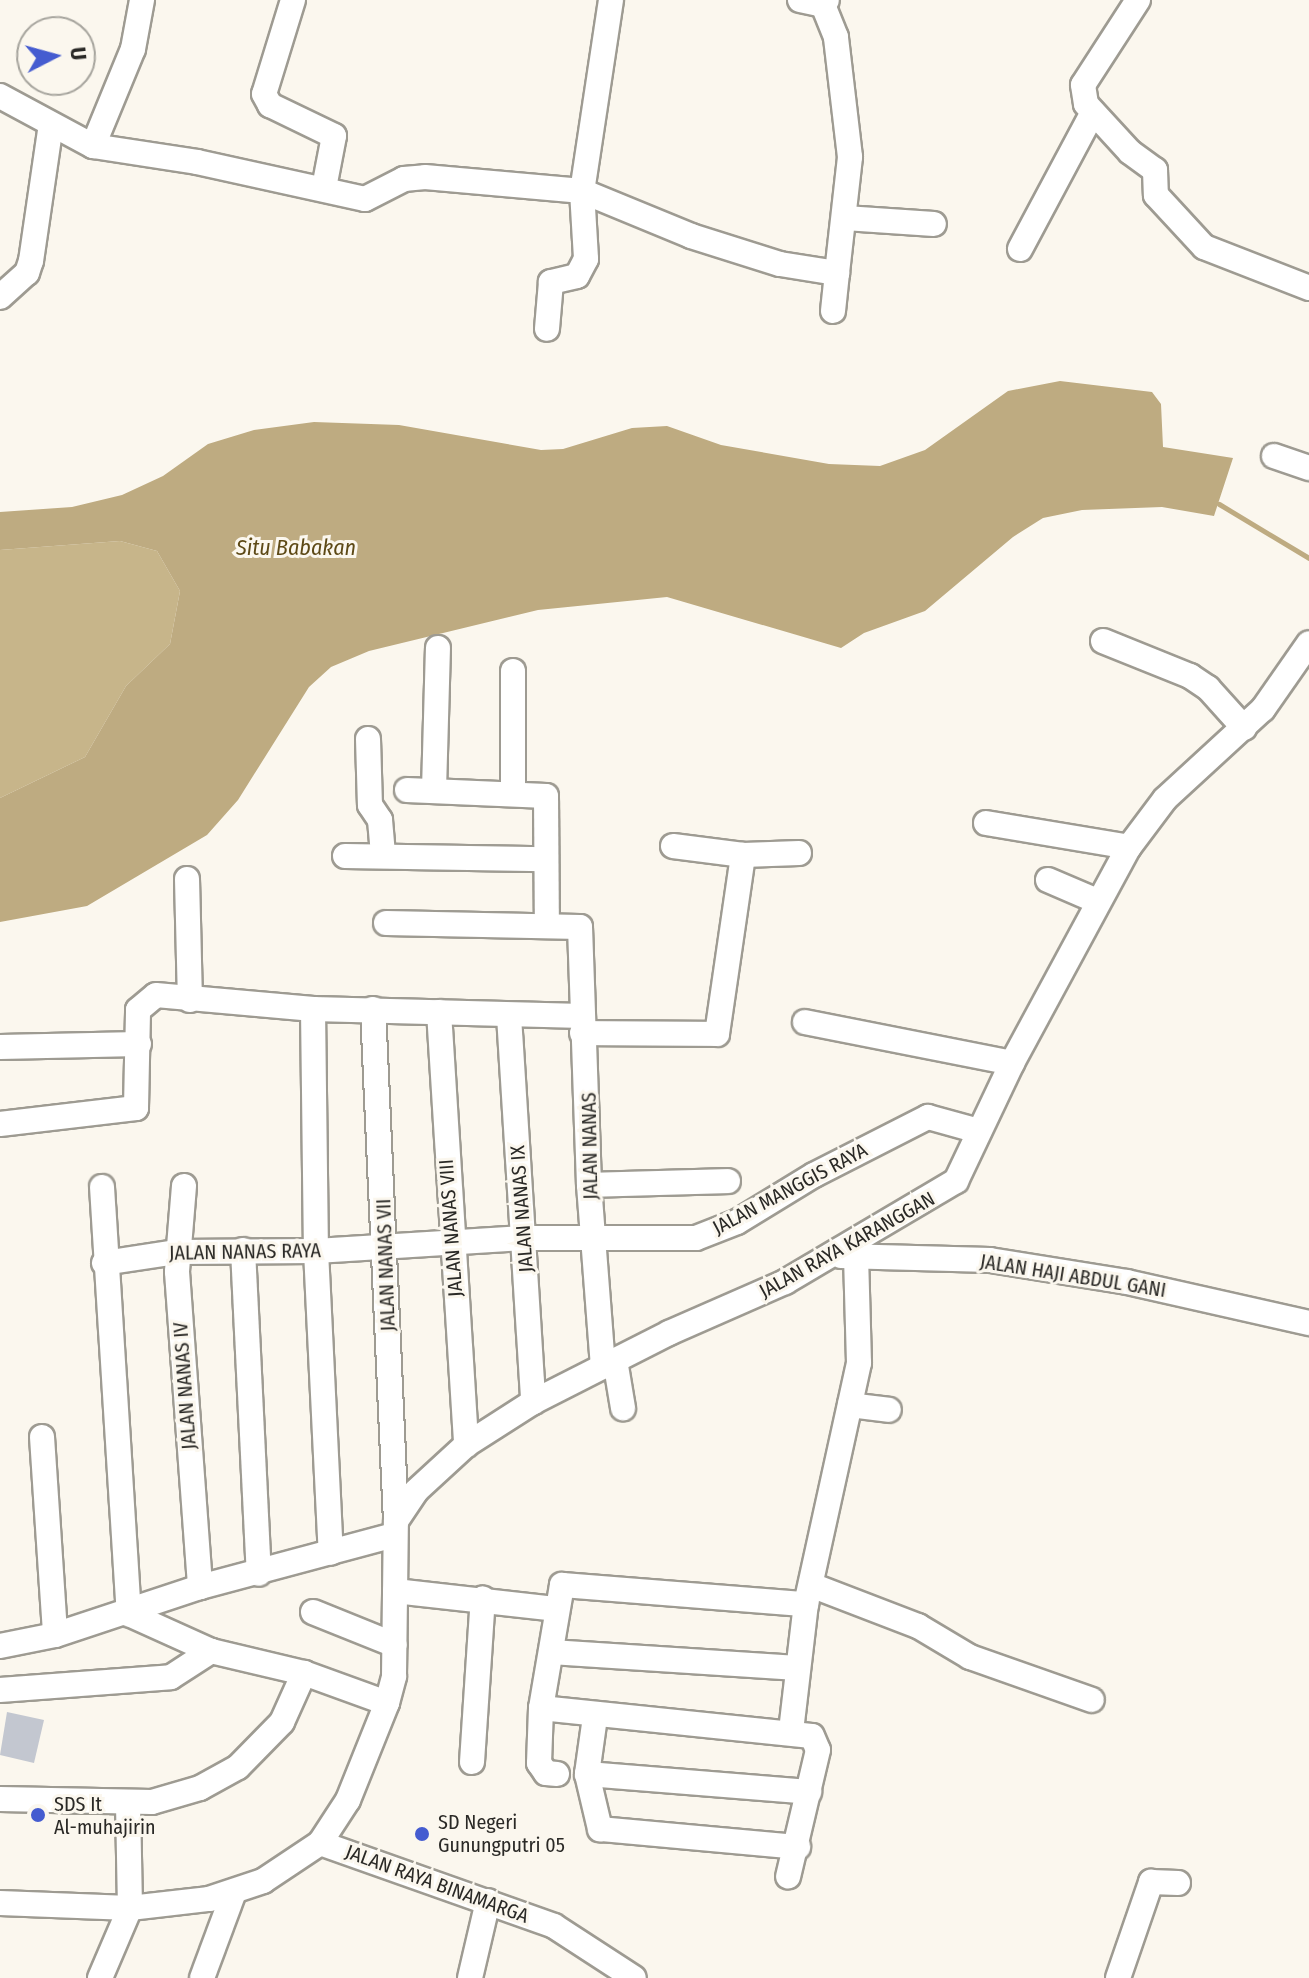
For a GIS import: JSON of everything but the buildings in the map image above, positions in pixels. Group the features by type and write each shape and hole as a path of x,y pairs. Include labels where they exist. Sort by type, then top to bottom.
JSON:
{"street":[{"path":"93,146 133,49 142,0"},
{"path":"293,0 266,101 334,136 324,188"},
{"path":"547,329 551,282 577,276 586,259 582,191 611,0"},
{"path":"1138,0 1083,85 1081,94 1093,112 1130,152 1155,170 1156,195 1204,247 1309,288"},
{"path":"817,2 836,37 850,157 833,311"},
{"path":"0,96 93,146 324,188 365,199 404,179 425,177 582,191 691,236 780,264 837,273"},
{"path":"1020,249 1093,112"},
{"path":"0,297 27,273 31,261 51,124"},
{"path":"845,218 934,224"},
{"path":"1274,456 1309,468"},
{"path":"1103,641 1190,676 1208,688 1244,728"},
{"name":"JALAN RAYA KARANGGAN","path":"395,1528 416,1491 466,1445 533,1402 609,1363 845,1256 947,1189 964,1170 1012,1063 1097,901 1129,847 1165,799 1244,728 1288,678 1309,643"},
{"path":"434,790 438,648"},
{"path":"513,671 513,791"},
{"path":"368,739 370,805 380,820 383,855"},
{"path":"386,923 547,925 546,796 513,791 407,790"},
{"path":"986,823 1129,847"},
{"path":"673,846 743,855 799,853"},
{"path":"0,1124 136,1108 138,1010 145,1000 156,995 313,1009 509,1016 582,1025 717,1034 743,855"},
{"path":"345,856 546,859"},
{"path":"187,879 190,1000"},
{"path":"1048,880 1097,901"},
{"name":"JALAN NANAS","path":"547,925 580,927 593,1237 609,1363 623,1408"},
{"path":"313,1009 316,1251 331,1553"},
{"name":"JALAN NANAS VII","path":"373,1009 395,1528"},
{"name":"JALAN NANAS VIII","path":"439,1012 466,1445"},
{"name":"JALAN NANAS IX","path":"509,1016 533,1402"},
{"path":"805,1022 1012,1063"},
{"path":"0,1047 139,1044"},
{"name":"JALAN MANGGIS RAYA","path":"593,1237 696,1238 737,1222 814,1175 928,1117 979,1131"},
{"path":"589,1185 728,1181"},
{"name":"JALAN NANAS IV","path":"184,1186 177,1252 200,1587"},
{"path":"102,1187 104,1263 129,1614"},
{"name":"JALAN NANAS RAYA","path":"104,1263 177,1252 316,1251 524,1238 593,1237"},
{"path":"243,1250 259,1574"},
{"path":"791,1731 808,1595 859,1363 845,1256"},
{"name":"JALAN HAJI ABDUL GANI","path":"845,1256 990,1260 1127,1282 1309,1323"},
{"path":"850,1405 889,1410"},
{"path":"42,1437 55,1635"},
{"path":"0,1646 55,1635 129,1614 200,1587 331,1553 395,1528 395,1645 387,1703 348,1800 320,1843"},
{"path":"557,1774 546,1773 539,1763 541,1708 555,1609 562,1585 808,1595 918,1626 970,1657 1092,1700"},
{"path":"395,1591 483,1598 555,1609"},
{"path":"472,1762 483,1598"},
{"path":"313,1612 395,1645"},
{"path":"129,1614 211,1651 304,1673 387,1703"},
{"path":"0,1690 171,1677 211,1651"},
{"path":"551,1652 797,1668"},
{"path":"0,1799 152,1802 200,1788 238,1767 282,1722 304,1673"},
{"path":"541,1708 595,1717 806,1732 816,1743 798,1847 788,1877"},
{"path":"595,1717 587,1774 600,1829 798,1847"},
{"path":"587,1774 809,1792"},
{"path":"100,1978 130,1908 128,1802"},
{"name":"JALAN RAYA BINAMARGA","path":"0,1903 130,1908 234,1892 291,1865 320,1843 554,1926 634,1978"},
{"path":"1118,1978 1151,1882 1178,1883"},
{"path":"202,1978 234,1892"},
{"path":"470,1978 488,1901"}],"shaded area":[{"path":"120,541 157,551 180,591 170,644 126,686 85,757 0,798 0,550"}],"water":[{"name":"Situ Babakan","path":"1060,381 1152,392 1161,404 1163,447 1233,458 1214,516 1162,507 1082,510 1043,518 1013,537 925,611 864,633 841,648 667,597 538,610 369,651 331,667 309,687 238,800 207,835 87,906 0,922 0,798 85,757 126,686 170,644 180,591 157,551 120,541 0,550 0,512 72,507 122,495 163,476 208,444 254,430 314,422 399,425 541,450 563,449 632,428 667,426 721,445 829,464 880,466 925,450 1008,391"}],"waterway":[{"path":"1219,504 1309,558"}],"place":[{"name":"SDS It Al-muhajirin","path":"38,1815"},
{"name":"SD Negeri Gunungputri 05","path":"422,1834"}]}
